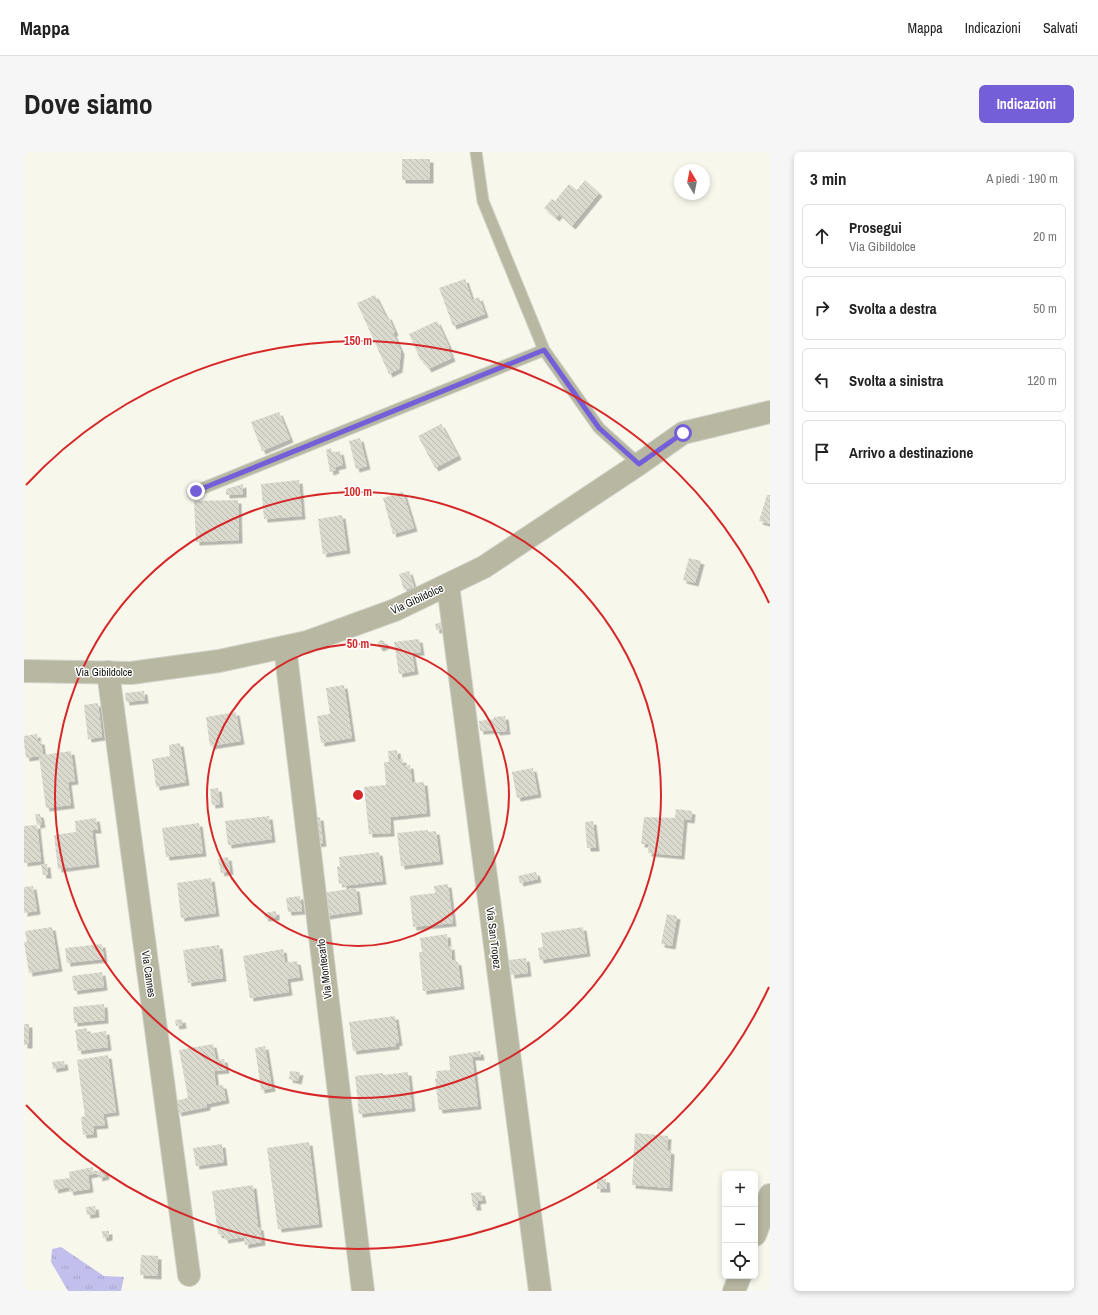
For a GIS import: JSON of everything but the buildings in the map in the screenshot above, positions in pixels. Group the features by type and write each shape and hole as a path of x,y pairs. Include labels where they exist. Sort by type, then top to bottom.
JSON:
{"street":[{"name":"Via Gibildolce","path":"24,671 131,673 218,661 307,642 395,610 484,567 683,433 770,412"},
{"name":"Via San Tropez","path":"448,584 540,1291"},
{"name":"Via Montecarlo","path":"285,647 363,1291"},
{"name":"Via Cannes","path":"108,672 189,1275"},
{"path":"758,1227 770,1195"},
{"path":"734,1291 739,1279"}],"lane":[{"path":"476,152 483,202 544,350 599,428 639,464"},
{"path":"196,491 544,350"}],"green space":[{"path":"61,1247 104,1276 124,1277 121,1291 68,1291 51,1262 52,1249"}],"route":[{"path":"196,491 544,350 599,428 639,464 683,433"}]}
